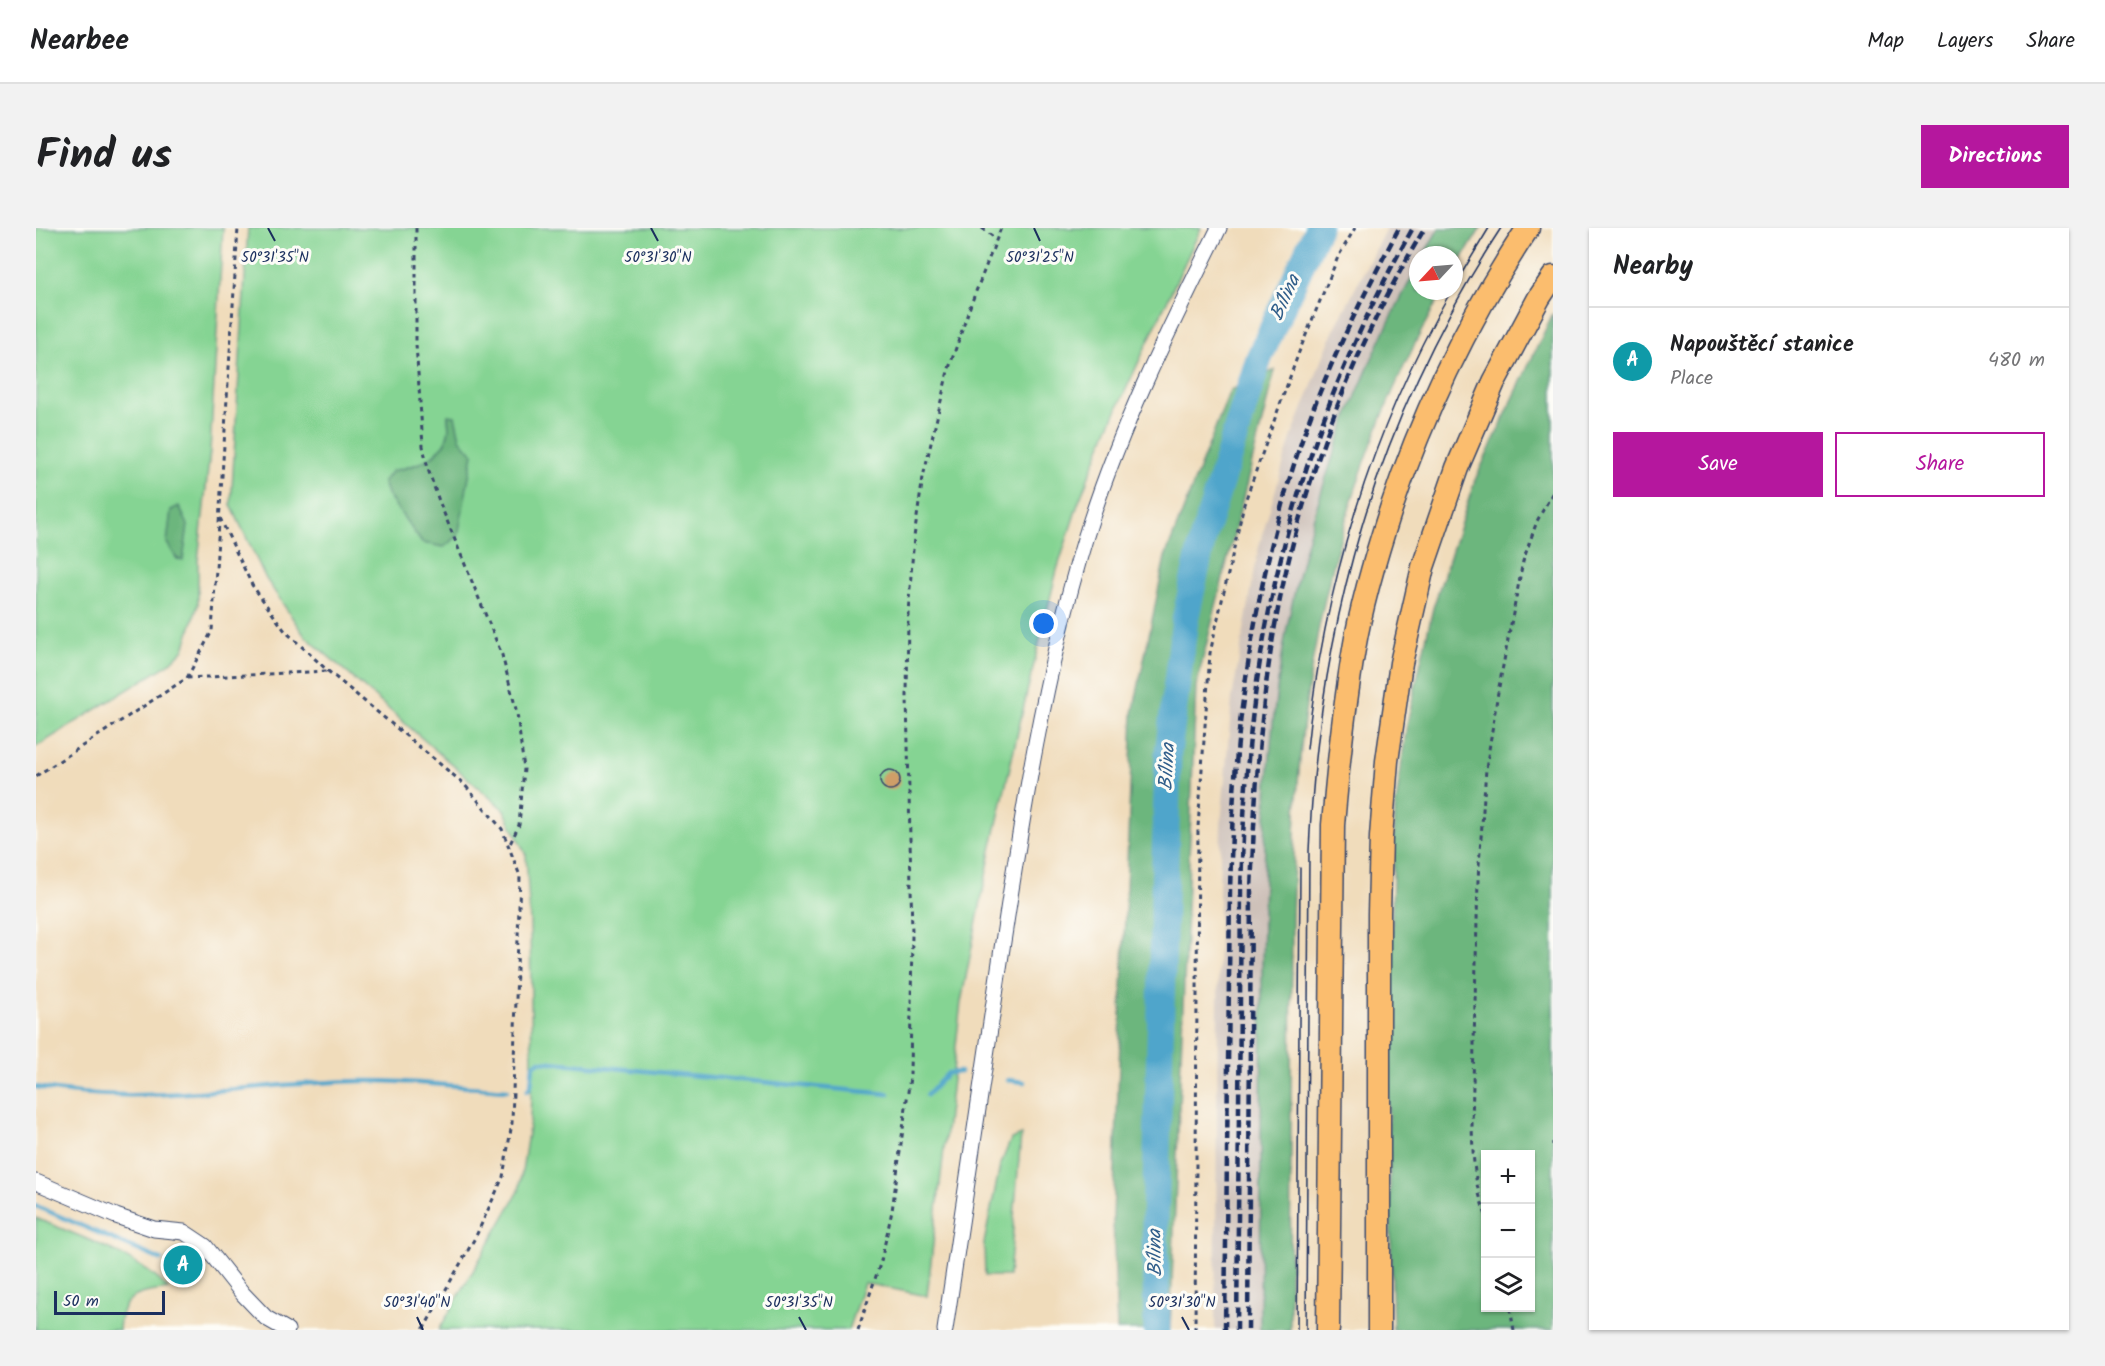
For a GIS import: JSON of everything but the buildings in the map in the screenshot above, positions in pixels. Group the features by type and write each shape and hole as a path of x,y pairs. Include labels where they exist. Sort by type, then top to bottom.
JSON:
{"highway":[{"path":"1328,1330 1333,825 1339,748 1354,647 1375,559 1411,451 1451,358 1499,272 1528,228"},
{"path":"1379,1330 1381,837 1387,761 1401,663 1423,567 1457,468 1494,382 1539,298 1553,277"}],"street":[{"path":"945,1330 1012,880 1032,768 1066,608 1086,537 1116,452 1156,358 1219,228"},
{"path":"36,1182 126,1220 154,1229 184,1232 205,1246 243,1294 267,1318 287,1330"}],"path":[{"path":"38,774 187,678 212,631 213,585 220,518 238,228"},
{"path":"416,228 416,344 425,457 439,501 502,655 517,712 524,769 519,825 509,846"},
{"path":"982,228 996,239"},
{"path":"858,1330 881,1261 892,1211 910,1077 912,934 907,697 908,613 914,537 923,477 948,371 1001,228"},
{"path":"1195,1330 1198,827 1210,653 1244,504 1338,256 1355,228"},
{"path":"1481,1204 1473,1170 1472,1126 1482,809 1498,692 1523,561 1537,521 1553,492"},
{"path":"220,518 252,585 285,632 328,671 464,784 502,829 520,876 512,1123 502,1177 476,1236 423,1330"},
{"path":"187,678 328,671"},
{"path":"1511,1312 1514,1330"}],"shaded area":[{"path":"1386,228 1439,228 1429,246 1409,246 1409,284 1355,396 1318,502 1290,611 1275,705 1266,825 1260,1330 1215,1330 1219,890 1221,824 1232,698 1259,546 1291,438 1333,332"}],"green space":[{"path":"36,228 223,228 210,451 198,561 198,605 184,649 169,664 36,747"},
{"path":"248,228 1201,228 1108,428 1078,504 1057,570 991,850 961,1002 927,1296 864,1283 848,1330 439,1330 519,1191 530,1120 532,1069 530,923 526,855 504,810 304,635 266,579 231,505","holes":["448,415 460,439 462,503 458,535 392,471 418,464 434,455 445,442 449,432"]},
{"path":"1439,228 1481,228 1463,257 1463,246 1429,246"},
{"path":"1409,284 1409,300 1438,300 1393,392 1352,498 1336,553 1312,664 1299,770 1292,919 1290,1330 1260,1330 1265,836 1271,744 1282,653 1301,564 1327,476 1358,390"},
{"path":"1553,313 1553,1330 1393,1330 1388,1104 1395,811 1407,724 1433,608 1475,480"},
{"path":"1275,370 1196,686 1170,1330 1117,1330 1113,1218 1133,713 1165,557 1230,390"},
{"path":"448,415 455,416 460,439 473,454 458,536 444,547 422,543 387,494 383,482 392,471 418,464 440,449 449,432"},
{"path":"179,506 188,525 183,560 177,559 167,543 171,510"},
{"path":"1021,1135 1009,1276 985,1276 984,1243 1000,1166 1011,1139"},
{"path":"36,1218 124,1256 155,1277 168,1289 139,1295 127,1303 120,1318 119,1330 36,1330"}],"waterway":[{"name":"Bílina","path":"1157,1330 1155,1223 1168,753 1185,620 1203,538 1259,358 1318,228"},
{"path":"527,1091 531,1085 533,1065 540,1061 889,1094"},
{"path":"927,1095 948,1073 960,1072"},
{"path":"1008,1080 1024,1082"},
{"path":"36,1087 77,1093 158,1095 321,1082 380,1081 507,1090"},
{"path":"36,1206 161,1260"}],"tram line":[{"path":"1463,271 1489,228"},
{"path":"1306,1330 1309,851 1315,767 1326,685 1341,604 1362,526 1388,449 1420,374 1457,300 1501,228"},
{"path":"1307,749 1314,689 1325,629 1338,570 1355,512 1374,455 1397,399 1446,300"},
{"path":"1297,1330 1300,868"}],"railway":[{"path":"1225,1330 1230,890 1237,747 1248,667 1273,538 1301,443 1333,360 1399,228"},
{"path":"1237,1330 1241,889 1249,750 1263,641 1291,518 1331,399 1383,284 1413,228"},
{"path":"1248,1330 1251,890 1259,749 1272,644 1289,560 1302,511 1335,412 1376,317 1425,228"}],"place":[{"name":"Napouštěcí stanice","path":"183,1265"}]}
